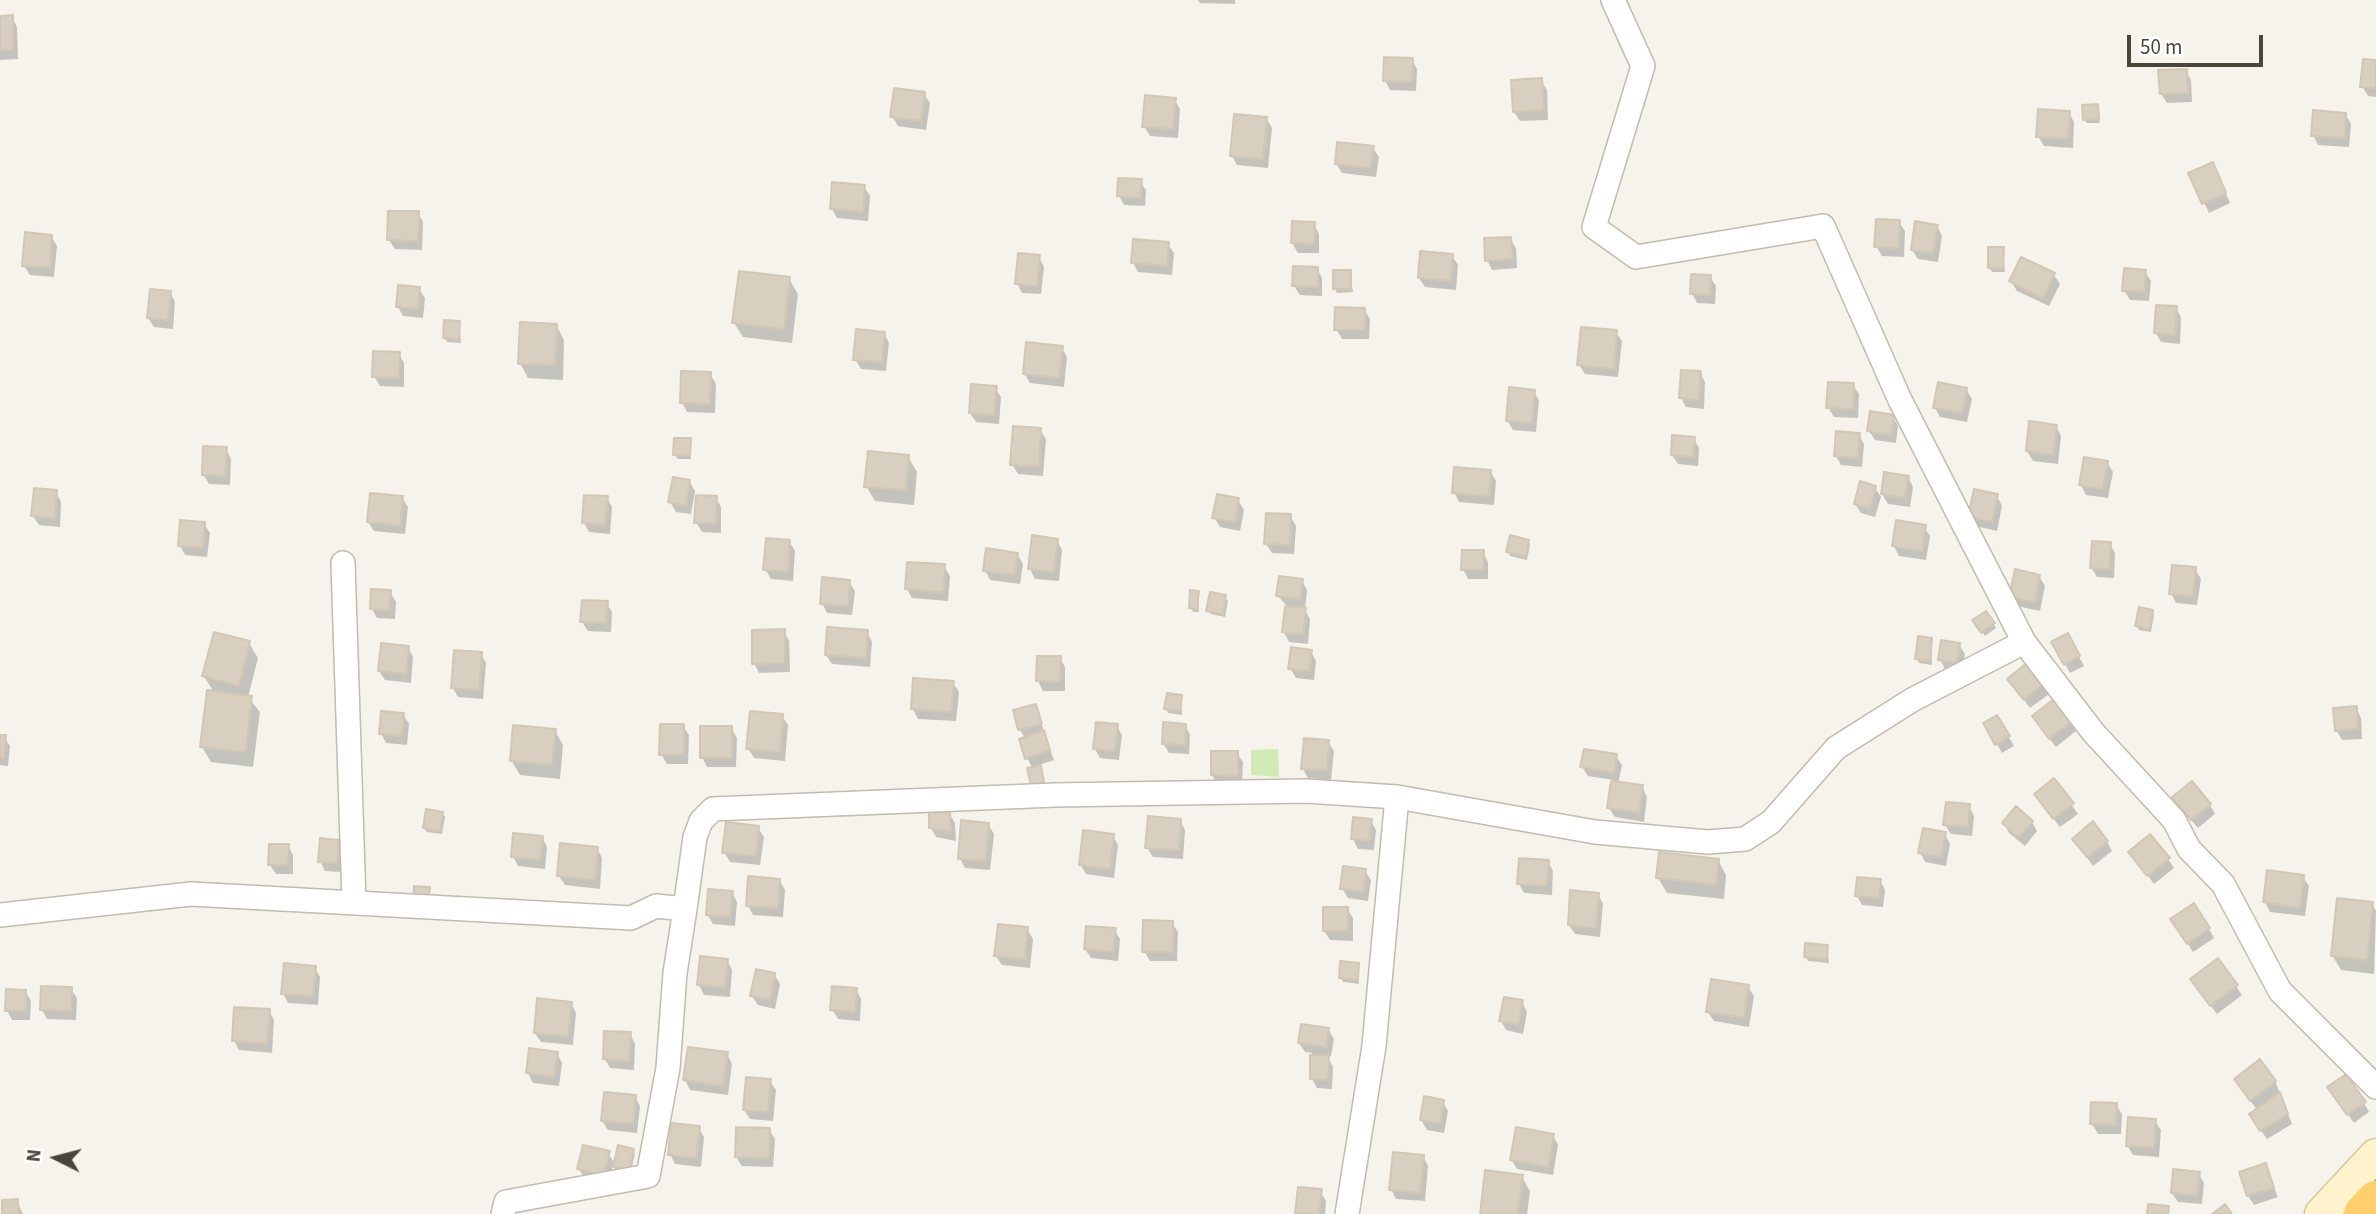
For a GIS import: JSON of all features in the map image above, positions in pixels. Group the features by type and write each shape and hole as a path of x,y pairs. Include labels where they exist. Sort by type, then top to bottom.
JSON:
{"highway":[{"path":"2363,1214 2376,1200"}],"street":[{"path":"1613,0 1643,66 1594,227 1636,257 1823,226 1900,400 2024,642 2094,732 2175,820 2189,849 2223,884 2280,991 2376,1087"},
{"path":"342,563 354,902"},
{"path":"503,1214 506,1202 648,1176 668,1069 675,973 695,837 701,821 713,809 1069,795 1307,791 1397,797 1595,832 1708,842 1745,839 1771,821 1836,748 1912,700 2024,642"},
{"path":"1348,1214 1374,1046 1397,797"},
{"path":"0,915 191,894 631,918 656,906 685,909"},
{"path":"2321,1214 2376,1155"}],"green space":[{"path":"1278,749 1279,777 1251,775 1251,750"}],"building":[{"path":"13,15 13,50 0,50 0,16"},
{"path":"1384,57 1413,58 1412,82 1383,81"},
{"path":"2363,59 2376,60 2376,88 2360,87"},
{"path":"2187,69 2188,93 2160,94 2158,70"},
{"path":"1542,78 1544,110 1513,112 1511,80"},
{"path":"894,88 925,92 921,121 890,117"},
{"path":"1145,95 1176,98 1173,129 1142,127"},
{"path":"2098,104 2099,119 2083,120 2082,105"},
{"path":"2038,109 2070,111 2068,139 2036,137"},
{"path":"2313,110 2346,113 2345,138 2311,136"},
{"path":"1234,114 1267,117 1263,159 1230,156"},
{"path":"1337,142 1374,146 1371,168 1335,164"},
{"path":"2213,162 2226,193 2202,204 2188,173"},
{"path":"1118,178 1142,179 1140,198 1117,196"},
{"path":"832,182 865,185 863,212 830,209"},
{"path":"388,211 419,211 418,241 387,240"},
{"path":"1876,219 1900,220 1899,248 1874,247"},
{"path":"1292,221 1315,222 1314,244 1291,243"},
{"path":"1915,221 1938,225 1933,253 1911,250"},
{"path":"25,232 52,235 50,268 22,266"},
{"path":"1511,237 1513,259 1485,261 1484,238"},
{"path":"1133,239 1169,242 1167,266 1131,263"},
{"path":"1988,247 2004,247 2003,269 1988,268"},
{"path":"1420,251 1453,254 1451,281 1418,278"},
{"path":"1018,253 1040,255 1037,286 1015,284"},
{"path":"2021,257 2055,273 2043,298 2009,281"},
{"path":"1293,266 1318,267 1318,287 1292,286"},
{"path":"2124,268 2146,270 2144,292 2122,291"},
{"path":"1333,270 1351,270 1351,289 1333,289"},
{"path":"739,271 790,277 784,329 732,323"},
{"path":"1691,274 1711,275 1710,295 1690,294"},
{"path":"398,285 420,287 418,309 396,307"},
{"path":"150,289 171,291 168,320 147,318"},
{"path":"2156,305 2177,306 2175,335 2154,333"},
{"path":"1335,307 1365,308 1365,330 1334,330"},
{"path":"444,320 460,321 459,340 443,338"},
{"path":"520,322 557,324 555,365 518,364"},
{"path":"1581,327 1617,330 1614,369 1577,365"},
{"path":"856,329 885,332 882,362 853,360"},
{"path":"1026,342 1063,346 1059,378 1023,374"},
{"path":"373,351 400,352 399,378 372,377"},
{"path":"1681,370 1701,371 1699,400 1679,398"},
{"path":"681,371 711,372 710,404 680,403"},
{"path":"1828,382 1854,383 1853,409 1826,408"},
{"path":"1938,382 1967,388 1962,413 1933,408"},
{"path":"971,384 997,386 994,415 969,413"},
{"path":"1509,387 1535,390 1532,423 1506,421"},
{"path":"1870,411 1894,415 1891,435 1867,431"},
{"path":"2029,421 2057,425 2053,455 2026,451"},
{"path":"1013,426 1041,428 1039,467 1010,465"},
{"path":"1836,431 1860,433 1858,458 1834,456"},
{"path":"1672,435 1695,437 1693,457 1671,455"},
{"path":"674,438 691,438 690,456 673,455"},
{"path":"203,446 227,447 225,476 202,475"},
{"path":"868,451 909,455 906,490 864,487"},
{"path":"2084,457 2108,461 2103,489 2079,485"},
{"path":"1454,467 1491,470 1489,496 1452,493"},
{"path":"1884,472 1909,476 1905,498 1881,494"},
{"path":"673,477 690,480 686,506 668,502"},
{"path":"1860,481 1876,486 1870,509 1854,504"},
{"path":"34,488 57,490 55,518 31,516"},
{"path":"1974,489 1998,494 1992,522 1968,516"},
{"path":"370,493 403,496 400,526 367,522"},
{"path":"1217,494 1239,498 1235,522 1212,518"},
{"path":"584,495 608,496 605,525 582,523"},
{"path":"696,495 717,496 716,524 694,523"},
{"path":"1266,513 1291,514 1290,545 1264,544"},
{"path":"180,520 205,522 203,548 178,546"},
{"path":"1896,520 1926,525 1922,551 1892,546"},
{"path":"1032,535 1058,539 1054,572 1028,569"},
{"path":"1510,535 1529,540 1526,557 1506,552"},
{"path":"766,538 790,540 788,572 763,570"},
{"path":"2092,541 2111,542 2109,569 2090,568"},
{"path":"986,548 1018,553 1015,575 983,571"},
{"path":"1462,550 1484,550 1483,570 1461,570"},
{"path":"907,562 945,564 944,592 905,589"},
{"path":"2172,565 2196,567 2193,597 2169,594"},
{"path":"2015,569 2040,575 2035,602 2009,597"},
{"path":"1279,576 1303,579 1300,599 1276,596"},
{"path":"822,577 850,580 848,606 820,604"},
{"path":"371,589 391,590 390,610 370,609"},
{"path":"1190,590 1199,591 1197,609 1189,608"},
{"path":"1210,592 1226,595 1223,614 1206,611"},
{"path":"582,600 608,601 606,623 580,622"},
{"path":"1285,606 1306,608 1303,635 1282,632"},
{"path":"2139,607 2153,610 2149,629 2135,626"},
{"path":"1986,611 1995,623 1981,633 1972,620"},
{"path":"827,627 868,630 866,658 825,655"},
{"path":"785,629 785,663 752,664 752,630"},
{"path":"214,632 250,641 239,686 202,676"},
{"path":"2068,633 2080,656 2064,665 2051,642"},
{"path":"1918,636 1932,638 1930,661 1915,659"},
{"path":"1941,640 1960,643 1957,663 1938,660"},
{"path":"381,643 409,646 406,674 378,671"},
{"path":"1291,647 1312,650 1309,671 1288,669"},
{"path":"454,650 482,652 479,690 451,688"},
{"path":"1037,656 1061,656 1060,682 1036,681"},
{"path":"2028,662 2045,683 2024,700 2007,679"},
{"path":"913,678 954,681 951,712 911,709"},
{"path":"207,690 252,696 246,752 200,747"},
{"path":"1167,693 1182,695 1180,711 1164,709"},
{"path":"2055,698 2072,721 2049,739 2032,716"},
{"path":"1036,704 1042,724 1018,730 1013,710"},
{"path":"2357,706 2358,729 2335,731 2333,708"},
{"path":"381,711 404,713 402,736 379,734"},
{"path":"750,711 783,714 780,752 746,749"},
{"path":"1997,715 2010,736 1995,745 1983,723"},
{"path":"1096,722 1118,724 1115,751 1093,749"},
{"path":"1163,722 1186,724 1185,745 1162,744"},
{"path":"660,724 684,724 684,755 659,755"},
{"path":"513,725 556,729 552,765 510,761"},
{"path":"700,726 732,726 732,758 700,758"},
{"path":"1044,730 1050,750 1025,759 1019,739"},
{"path":"0,735 6,735 4,757 0,757"},
{"path":"1304,738 1329,740 1327,771 1301,769"},
{"path":"1584,749 1617,754 1614,773 1580,767"},
{"path":"1211,751 1238,751 1238,776 1211,775"},
{"path":"1041,765 1044,783 1031,786 1027,768"},
{"path":"2054,778 2074,803 2053,819 2034,794"},
{"path":"1611,781 1643,785 1639,813 1607,808"},
{"path":"2192,781 2211,804 2191,820 2172,797"},
{"path":"1946,802 1970,804 1968,827 1943,825"},
{"path":"2016,806 2033,821 2019,837 2002,823"},
{"path":"426,809 443,812 440,831 423,828"},
{"path":"929,811 950,812 951,832 929,828"},
{"path":"1148,816 1181,819 1179,850 1145,848"},
{"path":"1353,817 1372,819 1369,841 1351,839"},
{"path":"961,820 989,823 986,861 958,859"},
{"path":"2093,821 2108,841 2087,857 2072,839"},
{"path":"726,822 759,826 756,856 722,853"},
{"path":"1923,828 1946,832 1941,857 1918,853"},
{"path":"1083,830 1114,834 1110,869 1079,865"},
{"path":"513,833 543,836 540,860 511,857"},
{"path":"2150,834 2170,858 2147,876 2128,852"},
{"path":"320,838 339,840 337,863 318,862"},
{"path":"560,843 598,847 595,880 557,876"},
{"path":"269,844 289,844 288,865 268,865"},
{"path":"1659,852 1719,859 1716,885 1656,878"},
{"path":"1519,858 1549,860 1547,886 1517,884"},
{"path":"1343,866 1366,869 1364,892 1340,889"},
{"path":"2267,870 2304,875 2300,908 2263,902"},
{"path":"748,876 780,879 778,908 746,906"},
{"path":"1857,877 1881,879 1879,898 1855,896"},
{"path":"414,886 430,887 428,901 413,900"},
{"path":"708,889 733,891 730,917 706,915"},
{"path":"1570,890 1599,893 1596,928 1568,925"},
{"path":"2337,898 2373,902 2367,960 2331,956"},
{"path":"2194,903 2210,928 2187,944 2170,919"},
{"path":"1323,907 1348,907 1348,931 1323,931"},
{"path":"1143,920 1173,921 1173,952 1142,952"},
{"path":"998,924 1028,927 1025,959 994,956"},
{"path":"1086,926 1116,928 1113,952 1084,949"},
{"path":"1805,943 1828,945 1827,959 1804,957"},
{"path":"700,956 728,959 725,988 697,985"},
{"path":"2218,958 2238,985 2210,1006 2190,979"},
{"path":"1340,961 1359,963 1358,980 1339,978"},
{"path":"284,963 316,966 313,996 281,994"},
{"path":"756,969 775,973 770,1000 750,996"},
{"path":"1711,979 1749,985 1744,1018 1706,1012"},
{"path":"41,986 72,987 71,1011 40,1010"},
{"path":"832,986 857,988 855,1012 830,1010"},
{"path":"6,989 26,990 26,1011 5,1011"},
{"path":"1504,997 1523,1000 1518,1025 1499,1021"},
{"path":"537,998 572,1002 568,1037 534,1033"},
{"path":"234,1007 270,1009 267,1044 232,1041"},
{"path":"1301,1024 1329,1028 1326,1047 1298,1043"},
{"path":"604,1031 631,1032 629,1061 603,1059"},
{"path":"688,1047 728,1052 723,1086 683,1080"},
{"path":"529,1048 558,1052 554,1077 526,1073"},
{"path":"1310,1055 1329,1055 1328,1080 1310,1079"},
{"path":"2260,1059 2276,1081 2250,1101 2234,1079"},
{"path":"2346,1074 2366,1102 2347,1115 2327,1087"},
{"path":"746,1077 771,1079 768,1112 743,1110"},
{"path":"604,1092 636,1095 633,1124 601,1121"},
{"path":"2280,1092 2288,1114 2260,1131 2249,1114"},
{"path":"1424,1096 1444,1100 1440,1124 1420,1120"},
{"path":"2091,1102 2117,1103 2116,1125 2090,1124"},
{"path":"2128,1117 2156,1119 2154,1148 2126,1146"},
{"path":"671,1123 700,1126 696,1158 668,1155"},
{"path":"736,1127 770,1128 769,1158 735,1157"},
{"path":"1516,1127 1554,1134 1548,1167 1510,1160"},
{"path":"583,1145 610,1151 603,1176 577,1169"},
{"path":"618,1145 634,1149 629,1170 613,1167"},
{"path":"1393,1152 1424,1155 1420,1193 1389,1190"},
{"path":"2266,1163 2274,1188 2247,1196 2239,1172"},
{"path":"2173,1169 2200,1172 2197,1196 2171,1193"},
{"path":"1485,1170 1523,1175 1518,1214 1480,1214"},
{"path":"1298,1187 1322,1189 1319,1214 1295,1213"},
{"path":"18,1199 18,1214 2,1214 2,1200"},
{"path":"2148,1204 2169,1206 2168,1214 2147,1214"},
{"path":"2225,1204 2232,1214 2212,1214"}]}
